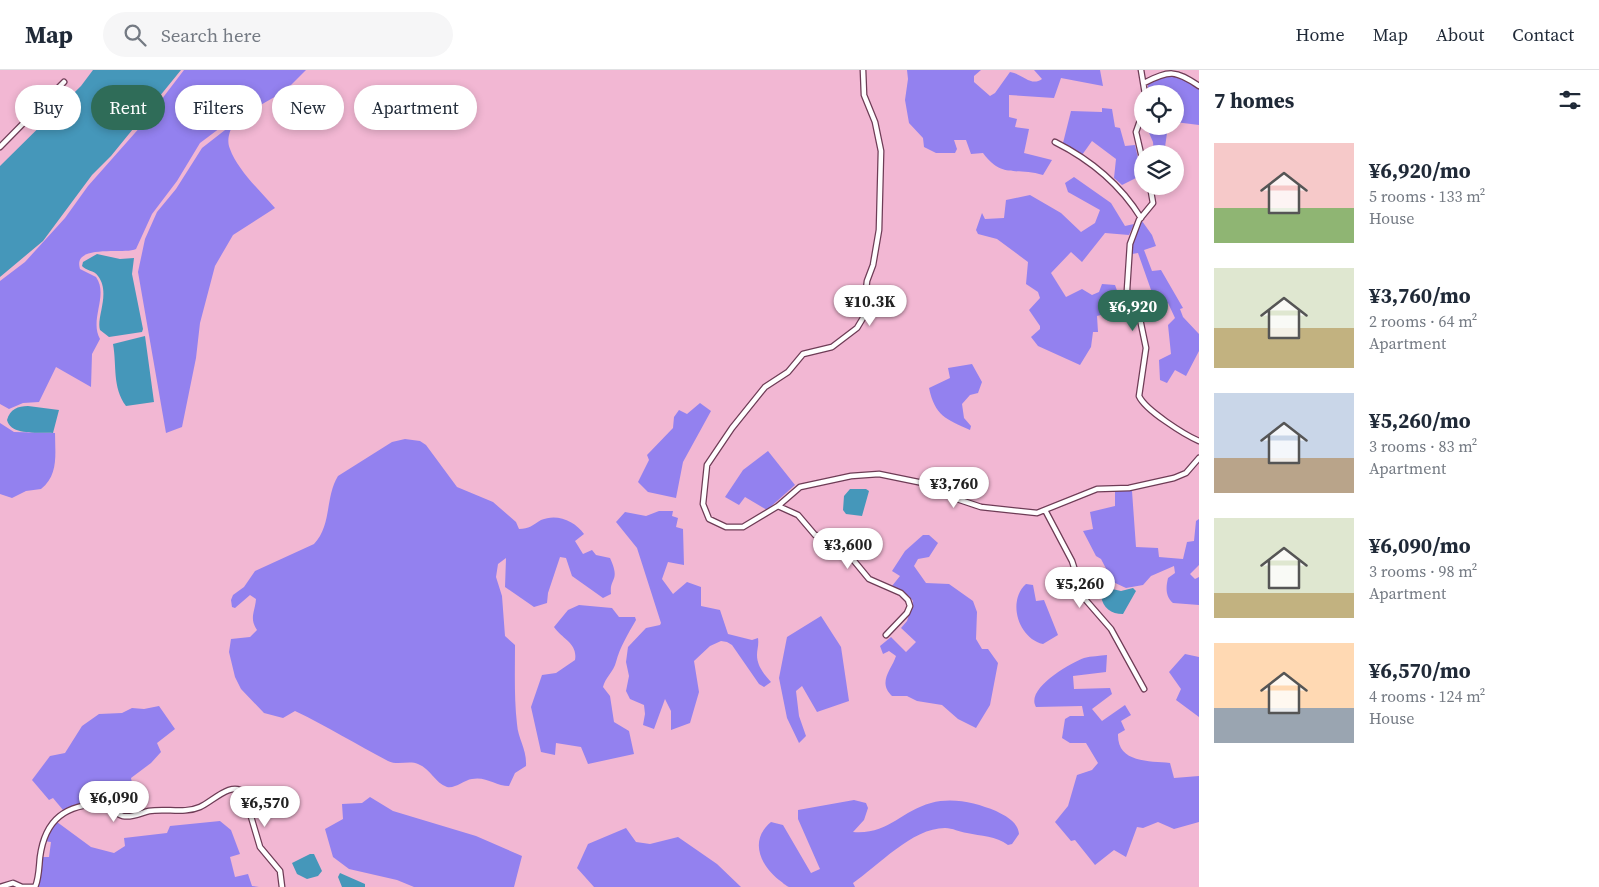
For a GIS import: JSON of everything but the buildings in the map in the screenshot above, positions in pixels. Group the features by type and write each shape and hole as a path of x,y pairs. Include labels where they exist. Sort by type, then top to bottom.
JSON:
{"street":[{"path":"864,70 864,95 876,122 881,151 879,230 873,265 867,282 863,318 857,328 832,347 805,353 788,372 764,388 712,456 705,475 704,510 709,519 726,527 743,527 778,506 800,487 851,476 879,474 922,482 952,498 981,508 1027,513 1045,510 1097,489 1129,488 1174,478 1186,473 1199,458"},
{"path":"1141,70 1144,83 1162,73 1173,72 1184,75 1199,86"},
{"path":"0,146 64,82"},
{"path":"1055,142 1081,157 1110,179 1129,199 1141,218"},
{"path":"1152,195 1154,201 1141,218 1130,244 1127,288 1140,319 1146,348 1140,398 1183,433 1199,442"},
{"path":"778,506 798,515 815,534 836,539 869,579 901,593 908,600 910,606 907,613 886,635"},
{"path":"1045,510 1072,561 1084,598 1110,629 1144,689"},
{"path":"0,887 13,883 34,887 44,837 49,828 71,808 103,804 112,811 125,816 150,811 184,810 200,807 232,788 240,789 244,793 260,847 279,869 282,887"}],"shaded area":[{"path":"184,70 306,70 291,85 272,85 272,98 262,104 262,85 175,85 175,130 217,130 200,143 177,181 152,214 136,249 91,253 84,256 80,261 80,269 96,277 101,292 97,316 97,332 100,339 92,354 91,387 56,367 39,402 23,403 9,409 0,404 0,281 25,262 65,218 88,186 138,130 165,130 165,95"},
{"path":"907,70 981,70 974,76 974,82 990,96 995,93 1010,72 1034,82 1042,79 1034,70 1100,70 1103,86 1061,78 1054,98 1009,95 1009,117 1017,119 1015,127 1029,129 1024,153 1052,160 1043,175 1003,169 990,161 983,153 971,154 966,140 954,140 957,149 955,153 936,153 924,147 923,138 909,123 905,100 908,79"},
{"path":"1170,73 1183,78 1199,89 1199,125 1184,123 1184,85 1148,85"},
{"path":"1102,108 1112,109 1115,127 1120,128 1125,146 1134,145 1134,179 1122,185 1114,178 1116,159 1092,141 1082,155 1063,143 1071,111 1102,112"},
{"path":"225,130 231,130 228,142 233,157 275,208 233,235 215,266 200,323 196,358 182,427 166,433 138,272 145,239 157,212 176,189 202,148"},
{"path":"1150,135 1167,135 1165,145 1153,145"},
{"path":"1074,177 1111,203 1125,226 1134,224 1129,235 1105,233 1082,262 1071,252 1051,273 1066,297 1082,289 1092,295 1099,292 1102,284 1115,285 1119,296 1102,300 1104,314 1097,316 1098,332 1093,332 1091,347 1080,365 1038,346 1031,337 1040,329 1040,326 1029,310 1040,298 1038,292 1026,284 1028,262 997,239 978,234 976,230 982,213 985,219 1004,218 1006,200 1030,195 1061,213 1081,232 1095,223 1100,210 1068,192 1065,183"},
{"path":"1142,221 1152,235 1156,246 1144,250 1152,271 1161,270 1183,308 1180,309 1183,317 1199,334 1199,351 1186,376 1175,370 1167,383 1160,380 1159,360 1171,354 1168,325 1175,318 1168,303 1156,304 1138,253 1132,254 1133,242"},
{"path":"972,364 982,382 978,393 970,395 962,404 964,418 971,426 970,430 954,423 938,411 929,388 950,378 948,368"},
{"path":"700,403 711,411 683,462 676,498 648,492 638,482 649,460 647,455 673,428 674,417 679,410 687,414"},
{"path":"0,423 14,432 55,433 55,463 51,477 41,489 26,491 12,498 0,494"},
{"path":"405,439 420,441 426,445 457,487 493,502 516,522 519,529 553,517 565,519 576,525 584,534 575,541 583,554 592,550 596,555 610,558 615,571 611,594 603,598 572,576 566,558 560,557 548,593 547,603 534,607 505,587 506,558 498,564 496,577 502,596 505,636 515,645 516,714 526,760 526,766 515,773 509,786 477,778 453,787 447,787 418,764 388,761 295,711 283,718 264,713 241,689 235,677 229,652 231,639 250,637 257,630 253,622 256,599 250,595 235,608 232,607 231,600 233,595 244,587 255,571 314,544 324,528 331,493 338,476 392,442"},
{"path":"768,451 795,485 767,510 745,497 739,505 725,497 743,470"},
{"path":"1115,490 1132,491 1136,547 1158,548 1159,557 1183,559 1187,542 1194,541 1196,521 1199,519 1199,565 1190,574 1195,579 1199,577 1199,605 1173,603 1170,600 1167,594 1167,585 1168,578 1175,573 1174,566 1151,576 1143,585 1126,588 1113,582 1083,531 1093,529 1090,512 1115,506"},
{"path":"659,511 673,511 672,516 678,518 676,527 683,529 684,565 668,562 662,579 673,594 687,582 701,587 701,606 720,610 728,634 752,640 758,638 758,663 763,673 771,682 764,687 759,684 732,645 727,642 721,641 710,646 694,661 699,692 690,723 671,730 671,711 665,699 654,729 643,725 644,705 630,699 626,691 629,676 626,662 628,647 646,628 660,625 661,623 637,548 616,522 625,512 646,516"},
{"path":"923,535 929,535 938,543 929,557 918,559 914,566 926,583 949,584 973,601 977,612 976,639 982,649 988,649 998,663 990,705 976,728 958,719 942,705 917,701 907,696 892,696 886,686 887,676 896,656 889,651 883,654 880,646 891,637 906,652 916,642 901,628 907,621 913,601 909,596 892,586 900,576 892,571 905,551"},
{"path":"1026,584 1033,585 1036,601 1044,600 1058,635 1043,644 1027,634 1018,618 1017,600 1020,591"},
{"path":"579,605 612,608 619,617 635,617 636,620 603,687 610,696 614,722 629,731 634,754 588,764 581,747 556,743 555,755 541,752 531,707 542,675 556,673 575,660 572,645 554,627 568,610"},
{"path":"821,616 841,647 849,701 817,712 802,686 796,691 799,716 806,736 799,743 787,718 779,678 787,637"},
{"path":"1185,654 1199,657 1199,717 1176,700 1181,689 1169,672"},
{"path":"1107,655 1106,672 1073,676 1074,689 1110,688 1112,694 1092,709 1102,721 1125,705 1131,715 1121,721 1125,730 1118,734 1119,743 1128,755 1144,761 1170,763 1174,778 1199,776 1199,822 1174,829 1158,822 1143,828 1137,827 1126,857 1114,850 1095,865 1075,840 1071,841 1055,822 1068,806 1077,775 1092,770 1098,763 1086,743 1070,743 1062,738 1065,719 1070,716 1084,716 1082,706 1036,707 1034,700 1037,692 1043,685 1069,665 1084,658"},
{"path":"159,706 175,729 157,743 161,752 151,763 131,778 133,788 109,803 85,804 63,810 53,798 49,800 32,780 50,756 65,753 82,726 99,714 122,713 132,708 144,709"},
{"path":"370,797 393,811 476,836 522,856 514,887 414,887 397,880 349,869 333,857 325,829 343,819 342,804 362,803"},
{"path":"854,800 866,803 868,808 864,820 853,832 876,830 911,811 931,803 956,801 972,803 996,811 1014,823 1019,834 1012,844 1008,845 993,838 945,828 920,834 896,849 853,883 855,887 789,887 772,874 762,860 759,844 764,829 771,822 783,825 811,873 820,869 798,819 798,810"},
{"path":"220,821 231,830 240,854 230,857 235,877 248,874 252,886 259,887 37,887 42,857 49,857 51,842 44,841 57,822 91,847 114,853 125,846 124,838 167,833 170,826"},
{"path":"626,828 636,842 650,844 678,837 717,864 741,887 594,887 577,868 588,844"}],"water":[{"path":"93,70 181,70 165,90 165,85 91,85 91,130 132,130 111,156 92,175 43,241 0,277 0,166 36,130 81,130 81,86"},
{"path":"97,254 120,259 134,258 132,274 142,332 109,337 100,330 103,297 102,283 96,274 82,266 83,262"},
{"path":"145,336 154,402 126,406 117,384 113,344"},
{"path":"28,406 59,410 53,433 20,431 10,425 7,420 12,411"},
{"path":"850,489 866,489 869,491 862,516 846,514 843,510 844,496"},
{"path":"1108,588 1121,591 1133,588 1136,591 1123,614 1111,611 1104,604 1101,596"},
{"path":"310,854 314,854 322,871 318,876 307,879 297,874 292,863"},
{"path":"340,873 365,884 365,887 342,887 338,877"}]}
